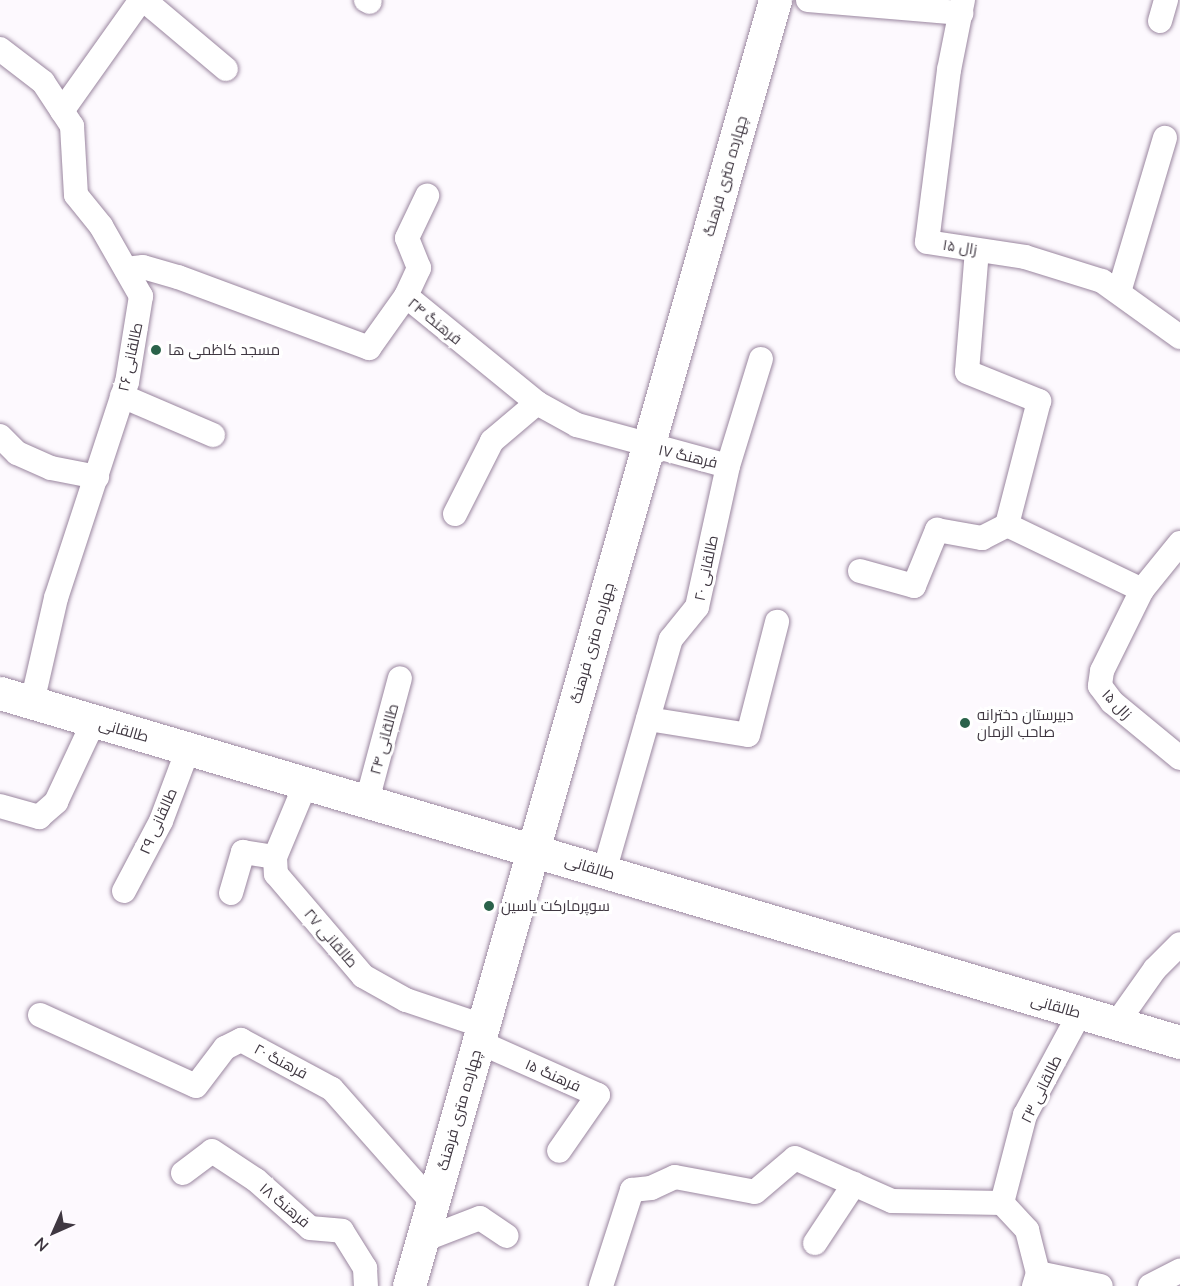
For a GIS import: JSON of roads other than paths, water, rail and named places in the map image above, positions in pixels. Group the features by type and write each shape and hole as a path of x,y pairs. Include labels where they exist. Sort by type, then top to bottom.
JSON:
{"street":[{"path":"62,111 142,0 226,69"},
{"name":"چهارده متری فرهنگ","path":"410,1286 775,0"},
{"path":"808,0 962,6"},
{"name":"زال ۱۵","path":"962,6 949,70 927,242 1025,257 1102,281 1180,337"},
{"name":"طالقانی ۲۶","path":"0,49 43,82 72,126 76,195 101,226 141,296 138,331 122,396 56,598 32,703"},
{"path":"1119,292 1165,138"},
{"path":"406,296 419,268 407,238 427,196"},
{"path":"860,571 914,586 938,530 982,538 1007,525 1039,401 966,372 977,250"},
{"name":"فرهنگ ۲۴","path":"126,269 143,267 178,277 369,348 406,296 537,403 578,425 648,447"},
{"name":"طالقانی ۲۰","path":"604,872 670,639 697,607 728,466 761,359"},
{"path":"122,396 213,435"},
{"path":"455,514 492,441 537,403"},
{"path":"0,436 17,453 51,468 97,477"},
{"name":"فرهنگ ۱۷","path":"648,447 728,466"},
{"path":"1007,525 1142,590"},
{"name":"زال ۱۵","path":"1180,543 1142,590 1102,671 1100,686 1112,702 1180,758"},
{"path":"648,719 748,735 777,622"},
{"name":"طالقانی ۲۴","path":"367,801 400,678"},
{"name":"طالقانی","path":"0,693 1180,1042"},
{"path":"0,806 39,817 56,802 94,721"},
{"name":"طالقانی ۲۹","path":"124,891 161,821 188,748"},
{"path":"231,893 243,852 276,857 306,783"},
{"name":"طالقانی ۲۷","path":"276,857 276,874 363,976 406,1000 481,1034"},
{"path":"1116,1023 1155,969 1180,944"},
{"name":"طالقانی ۲۳","path":"1002,1203 1025,1115 1080,1013"},
{"name":"فرهنگ ۲۰","path":"40,1015 196,1086 225,1048 241,1040 332,1089 433,1203"},
{"name":"فرهنگ ۱۵","path":"481,1034 597,1095 559,1151"},
{"name":"فرهنگ ۱۸","path":"183,1173 212,1151 256,1180 310,1228 342,1231 365,1268 366,1286"},
{"path":"601,1286 632,1190 651,1188 675,1177 755,1192 795,1158 892,1201 1002,1203 1027,1230 1036,1280 1101,1286"},
{"path":"815,1243 854,1184"},
{"path":"423,1240 480,1218 507,1236"},
{"path":"1150,1286 1180,1271"}],"place":[{"name":"مسجد کاظمی ها","path":"156,350"},
{"name":"دبیرستان دخترانه صاحب الزمان","path":"965,723"},
{"name":"سوپرمارکت یاسین","path":"489,906"}]}
